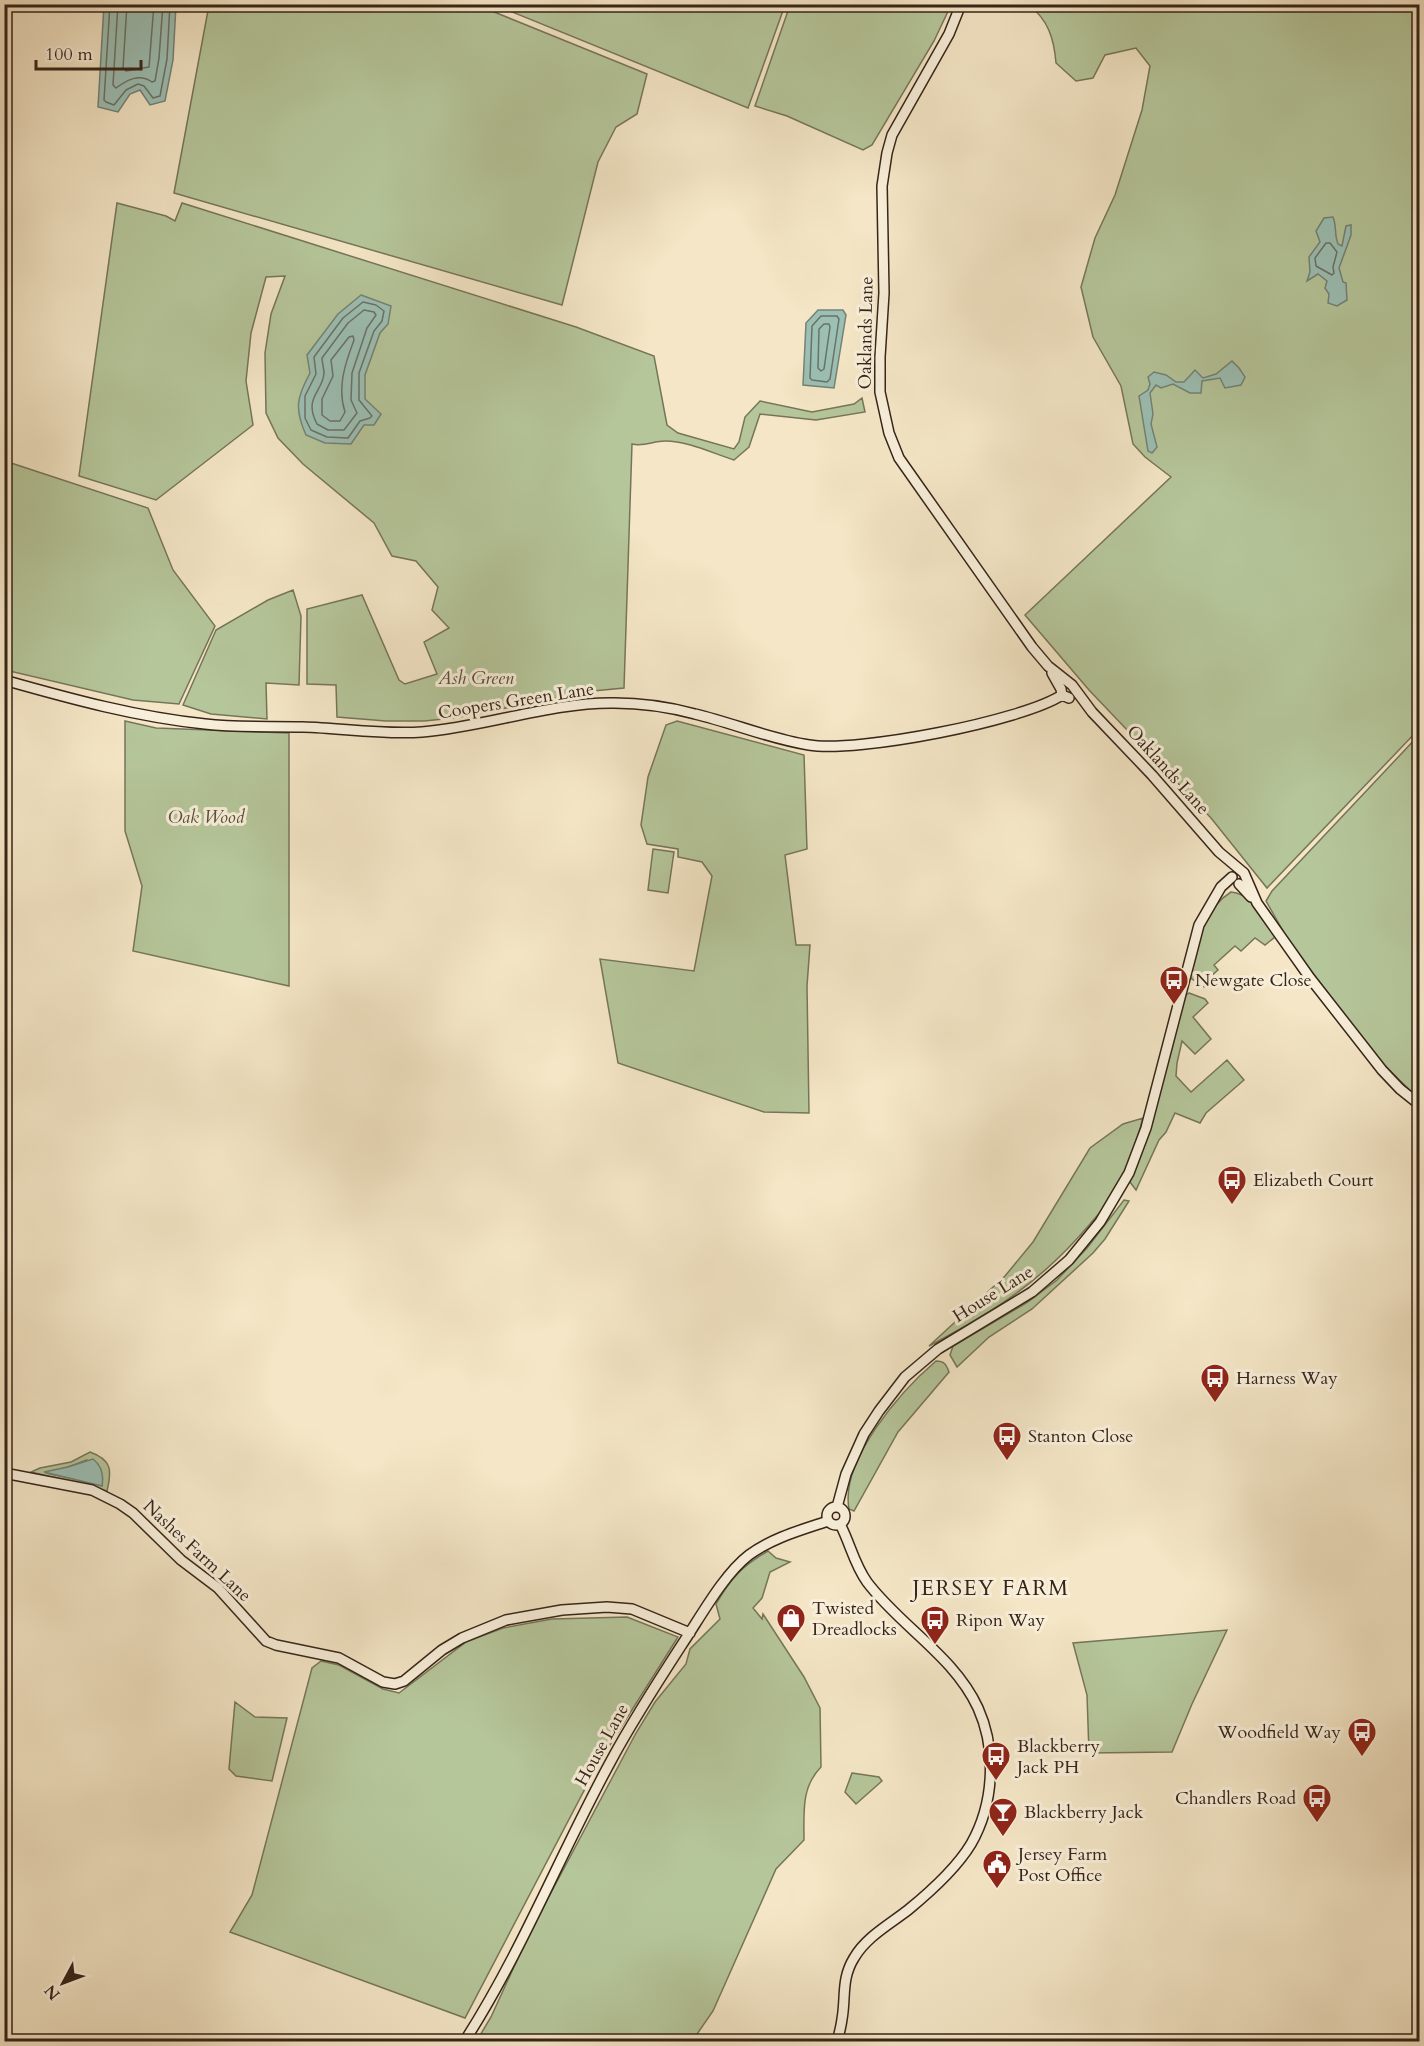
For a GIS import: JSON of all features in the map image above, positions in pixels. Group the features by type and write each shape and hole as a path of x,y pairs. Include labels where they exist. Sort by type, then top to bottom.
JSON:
{"street":[{"name":"Oaklands Lane","path":"961,4 949,34 892,135 887,153 882,186 884,293 880,392 889,433 899,458 1006,612 1048,666 1068,691 1092,712 1152,775 1220,852 1237,878"},
{"name":"Coopers Green Lane","path":"4,680 105,708 226,726 303,727 412,733 454,729 588,703 617,703 664,707 782,740 812,746 842,746 906,738 991,721 1044,704 1068,691"},
{"name":"House Lane","path":"837,1507 846,1474 864,1434 905,1377 938,1349 1032,1292 1069,1260 1100,1222 1129,1173 1146,1128 1195,935 1208,907 1218,894 1237,878"},
{"path":"1237,878 1310,978 1382,1070 1419,1105"},
{"name":"Nashes Farm Lane","path":"4,1473 92,1490 120,1504 133,1513 182,1560 218,1588 266,1641 339,1658 390,1684 404,1681 442,1650 462,1638 506,1620 562,1610 607,1607 632,1609 690,1633"},
{"path":"837,1507 842,1509 845,1514 840,1524 835,1525 828,1521 829,1509 837,1507"},
{"name":"House Lane","path":"464,2042 492,1995 611,1759 729,1574 749,1555 778,1538 828,1521"},
{"path":"837,2042 843,2018 845,1977 854,1958 863,1945 937,1884 970,1845 989,1791 990,1761 984,1724 969,1692 947,1664 884,1602 867,1581 853,1556 840,1524"}],"green space":[{"path":"785,4 748,108 495,5"},
{"path":"209,5 477,5 647,74 637,114 616,127 598,162 562,305 174,193"},
{"path":"790,5 951,5 934,41 872,145 863,150 787,116 755,106"},
{"path":"1029,5 1419,5 1419,729 1267,888 1211,818 1089,690 1025,615 1171,477 1145,457 1133,444 1121,386 1093,337 1081,287 1095,238 1115,195 1142,110 1150,66 1136,48 1105,55 1093,78 1076,81 1056,63 1049,30 1041,17"},
{"name":"Ash Green","path":"117,203 166,216 175,221 182,203 576,327 654,356 667,425 678,433 734,449 739,442 745,417 760,401 812,412 854,404 862,398 865,412 816,420 760,414 749,447 734,460 691,445 674,442 632,444 624,688 593,691 454,718 386,721 337,717 336,685 307,684 307,609 362,595 399,680 405,684 437,674 424,642 449,628 432,610 438,587 416,561 392,556 374,523 303,464 278,438 266,413 265,353 271,314 285,276 266,277 251,333 246,381 253,425 156,500 79,476"},
{"path":"5,461 148,508 173,570 215,626 179,704 133,700 5,670"},
{"path":"293,590 301,616 299,685 266,683 267,719 211,714 183,705 216,630 268,600"},
{"name":"Oak Wood","path":"125,721 156,728 289,733 289,986 133,951 142,886 125,831"},
{"path":"677,721 804,755 807,849 785,855 796,945 810,945 807,986 809,1113 764,1112 618,1063 600,959 694,971 712,876 702,862 678,857 678,849 647,844 641,825 648,777 666,725"},
{"path":"1419,735 1419,1099 1367,1045 1290,943 1266,901 1272,891"},
{"path":"653,849 674,852 668,893 648,890"},
{"path":"1231,892 1251,902 1275,937 1265,945 1255,938 1241,951 1235,946 1214,965 1218,970 1208,979 1204,987 1189,977 1198,941 1213,909"},
{"path":"1189,993 1205,999 1208,1003 1193,1017 1211,1039 1195,1054 1182,1041 1176,1076 1191,1092 1227,1060 1244,1080 1206,1113 1200,1123 1175,1113 1166,1132 1159,1140 1136,1190 1130,1182 1131,1177 1183,997"},
{"path":"1143,1118 1129,1166 1117,1192 1072,1244 1016,1294 929,1346 1005,1276 1033,1242 1090,1148 1123,1124"},
{"path":"1124,1200 1129,1201 1105,1239 1093,1253 1032,1309 989,1337 957,1367 950,1355 953,1346 1028,1302 1057,1280 1087,1248"},
{"path":"936,1361 944,1364 949,1372 898,1432 854,1511 849,1509 849,1490 854,1469 863,1449 891,1408"},
{"path":"90,1452 103,1459 110,1472 107,1491 31,1472 71,1462","holes":["87,1460 102,1485 46,1473"]},
{"path":"768,1551 776,1558 790,1562 770,1572 762,1598 753,1608 762,1619 763,1614 804,1677 820,1708 821,1767 807,1792 804,1810 804,1840 776,1869 713,2011 695,2037 689,2041 476,2042 491,2017 529,1934 636,1733 655,1702 686,1664 690,1649 720,1619 716,1604 727,1587 738,1573"},
{"path":"627,1617 678,1637 599,1762 465,2018 230,1932 252,1895 312,1668 321,1661 339,1665 383,1689 399,1693 466,1642 503,1628 552,1619"},
{"path":"1227,1630 1172,1752 1089,1753 1087,1695 1073,1643"},
{"path":"235,1702 255,1717 287,1718 272,1781 236,1776 229,1769"},
{"path":"852,1773 879,1777 882,1781 856,1804 845,1792"}],"water":[{"path":"104,5 176,5 173,60 165,101 150,105 140,90 130,94 118,112 98,107"},
{"path":"1333,217 1338,244 1342,246 1346,226 1351,225 1351,235 1339,268 1343,282 1346,283 1347,300 1337,306 1328,303 1329,294 1325,288 1327,281 1318,274 1307,281 1310,272 1309,257 1320,242 1316,231 1324,218"},
{"path":"361,295 391,306 388,324 380,333 365,375 365,399 381,414 374,425 364,425 351,444 325,443 306,435 300,417 300,396 310,373 307,355 338,314"},
{"path":"818,310 843,310 846,315 834,388 803,385 806,323"},
{"path":"1232,361 1245,377 1241,385 1225,388 1220,378 1202,381 1201,393 1190,393 1173,384 1161,388 1156,385 1150,393 1153,414 1151,424 1157,447 1152,453 1148,451 1139,396 1148,390 1150,384 1148,377 1154,372 1166,375 1176,382 1184,382 1195,370 1203,378 1216,374"},
{"path":"93,1459 102,1471 102,1486 44,1472 68,1467"}],"place":[{"name":"Newgate Close","path":"1174,1006"},
{"name":"Elizabeth Court","path":"1232,1206"},
{"name":"Harness Way","path":"1215,1404"},
{"name":"Stanton Close","path":"1007,1462"},
{"name":"Twisted Dreadlocks","path":"791,1644"},
{"name":"Ripon Way","path":"935,1646"},
{"name":"Woodfield Way","path":"1362,1758"},
{"name":"Blackberry Jack PH","path":"996,1782"},
{"name":"Chandlers Road","path":"1317,1824"},
{"name":"Blackberry Jack","path":"1003,1838"},
{"name":"Jersey Farm Post Office","path":"997,1890"}],"district":[{"name":"JERSEY FARM","path":"991,1588"}]}
